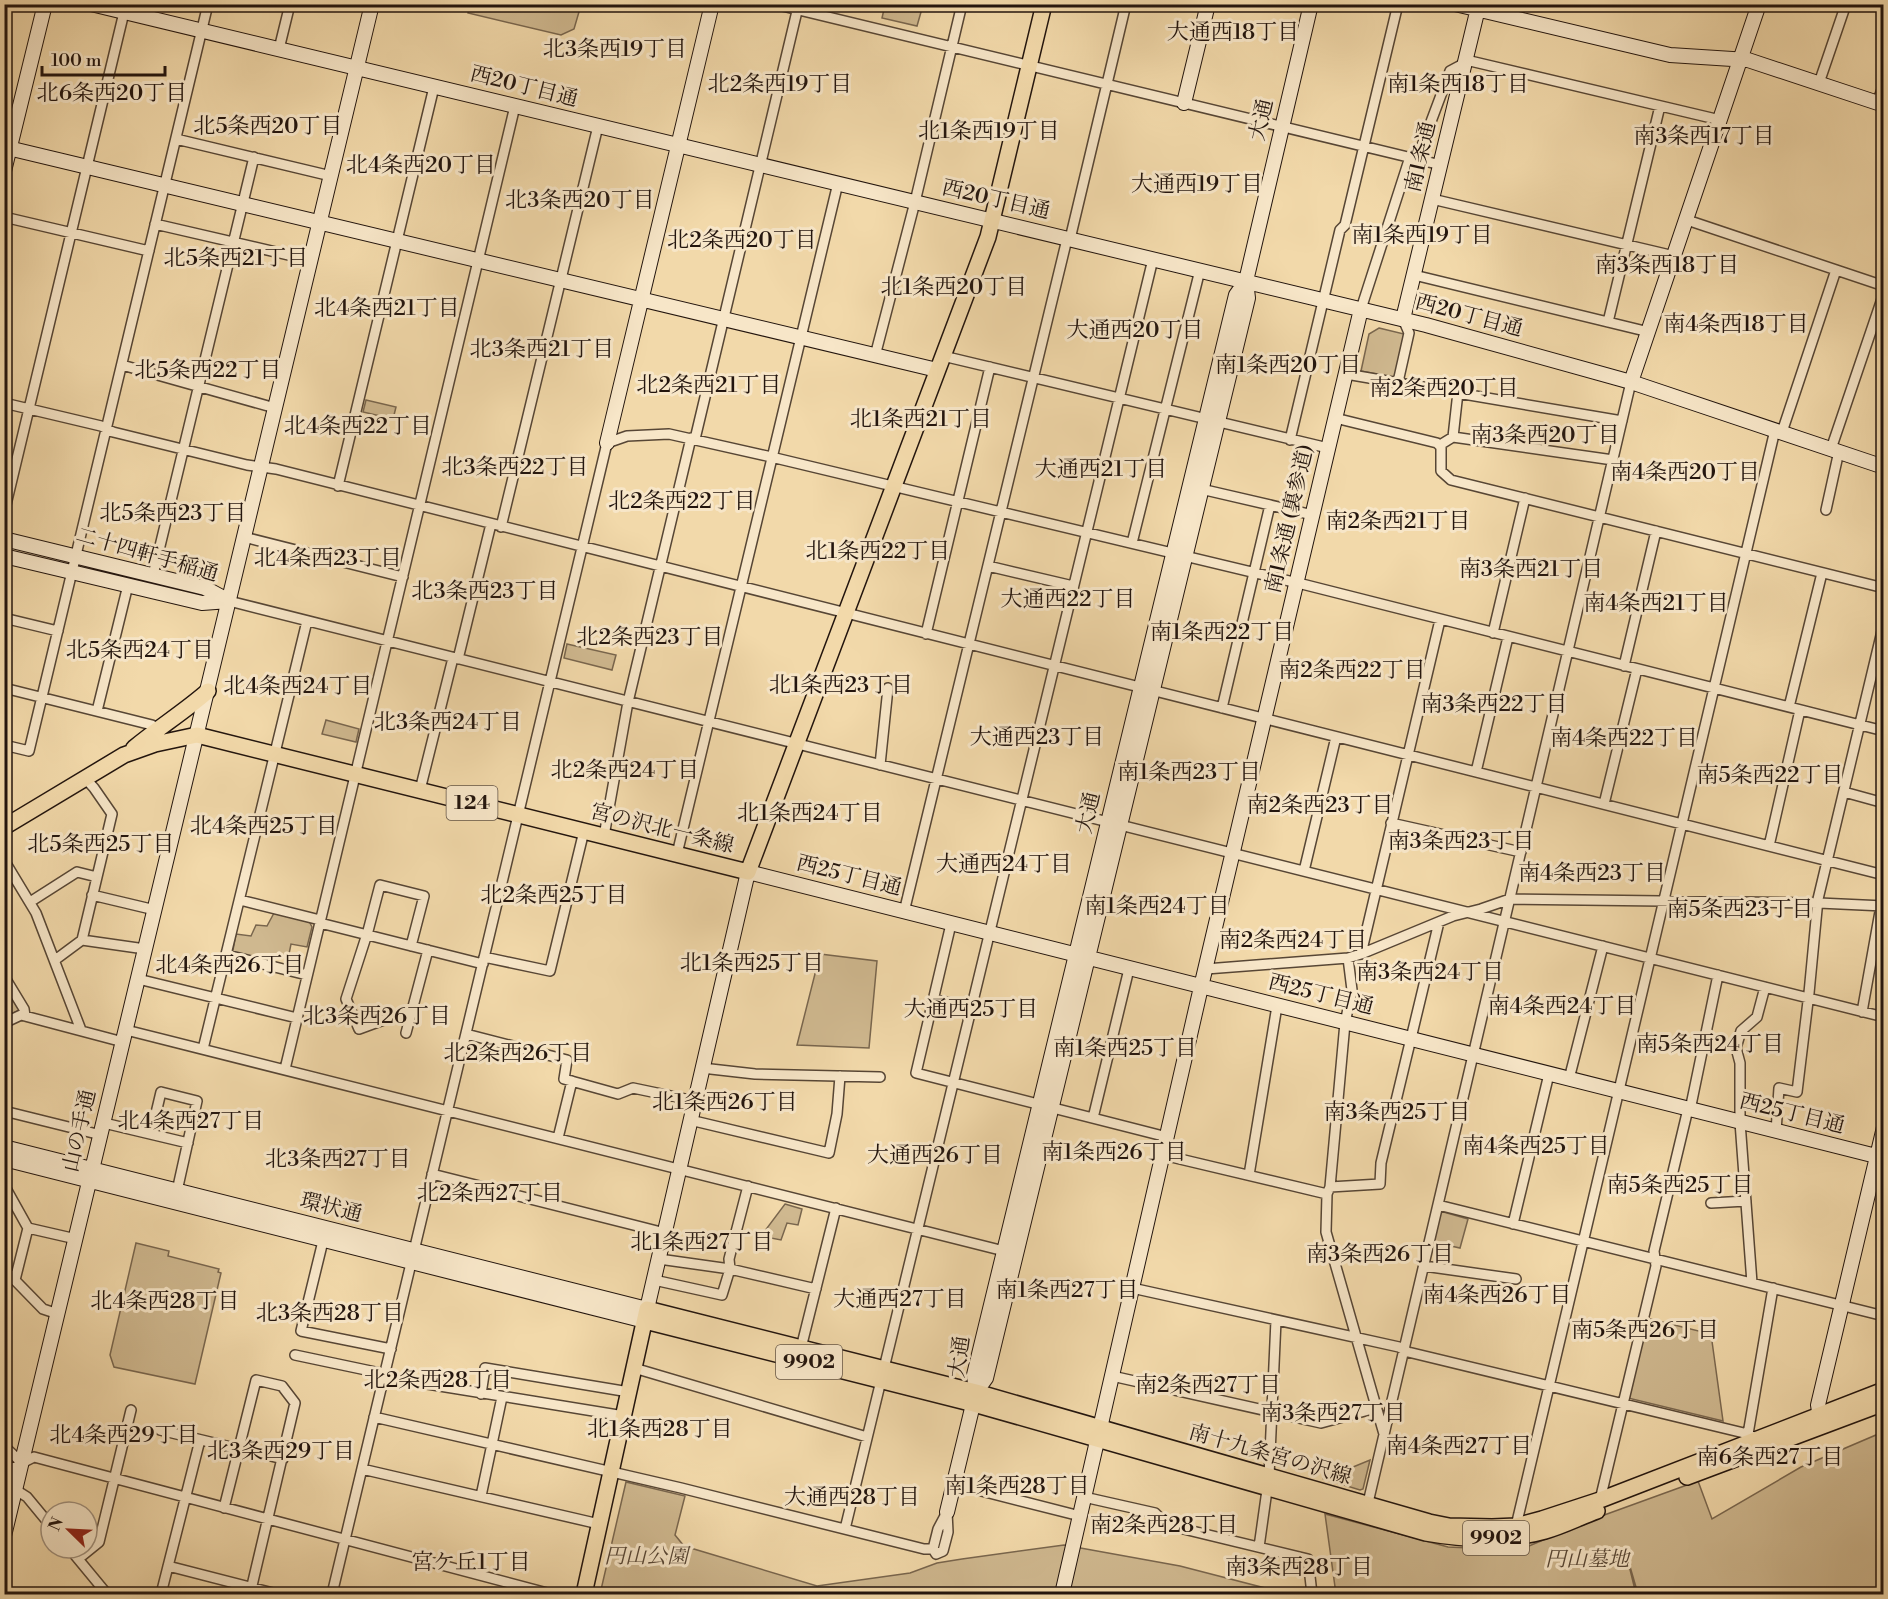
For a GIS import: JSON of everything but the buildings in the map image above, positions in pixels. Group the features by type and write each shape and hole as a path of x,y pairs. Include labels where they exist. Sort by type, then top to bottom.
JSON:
{"main road":[{"name":"宮の沢北一条線","path":"4,827 124,755 155,744 197,735 748,872 988,237 1044,4"},
{"path":"124,755 208,691"},
{"path":"584,1594 646,1315"},
{"name":"南十九条宮の沢線","path":"646,1315 801,1348 882,1374"},
{"name":"南十九条宮の沢線","path":"646,1315 975,1398 1366,1510 1447,1536 1492,1539 1546,1531 1820,1421 1884,1390"},
{"name":"南十九条宮の沢線","path":"1366,1510 1449,1526 1473,1528 1515,1526 1600,1500 1752,1436 1820,1421 1884,1403"}],"street":[{"path":"4,171 7,148 45,4"},
{"name":"西20丁目通","path":"91,4 125,8 202,31 1361,309 1631,382 1883,466"},
{"path":"4,745 29,751 208,4"},
{"path":"279,49 290,4"},
{"name":"山の手通","path":"4,1536 372,4"},
{"path":"332,1594 712,4"},
{"path":"774,4 798,7 952,48 1441,165"},
{"path":"874,356 915,202 962,4"},
{"path":"904,912 1126,4"},
{"path":"1184,103 1208,4"},
{"name":"大通","path":"947,1512 975,1398 974,1375 1010,1253 1212,421 1248,298 1246,281 1311,4"},
{"path":"1290,440 1340,230 1345,225 1398,4"},
{"path":"1455,4 1478,7 1670,55 1693,58 1741,58 1880,104 1884,84"},
{"path":"1366,1510 1631,382 1759,4"},
{"path":"1819,84 1846,4"},
{"path":"604,836 628,702 660,566 724,320 798,7"},
{"name":"南1条通","path":"1403,320 1478,7"},
{"path":"4,513 125,8"},
{"path":"1361,309 1414,158 1450,71 1466,61 1720,120"},
{"path":"339,486 434,87"},
{"path":"285,1069 515,106"},
{"path":"1608,322 1660,106"},
{"path":"420,790 496,525 598,126"},
{"path":"176,139 331,176"},
{"path":"7,148 874,356 990,367 1328,448"},
{"path":"153,575 254,157"},
{"path":"677,854 838,183"},
{"path":"1432,199 1674,256"},
{"path":"4,217 149,252"},
{"path":"1687,220 1884,286"},
{"path":"155,224 310,260"},
{"path":"844,1529 1153,259"},
{"path":"1132,543 1200,270"},
{"path":"1515,1526 1746,554 1778,431 1836,270"},
{"path":"1414,275 1649,332"},
{"path":"1826,510 1835,450 1884,293"},
{"name":"南1条通 (裏参道)","path":"1062,1594 1361,309"},
{"path":"1398,382 1408,333 1403,320"},
{"path":"122,365 275,408"},
{"path":"926,634 990,367"},
{"path":"1346,374 1622,421"},
{"path":"1453,437 1458,392"},
{"path":"4,403 1884,875"},
{"path":"1335,418 1440,445 1453,437 1613,460"},
{"name":"大通","path":"1179,555 1202,489 1212,421"},
{"path":"607,443 627,436 654,433 693,439 1297,583 1884,731"},
{"path":"1440,445 1440,467 1446,477 1884,588"},
{"path":"1202,489 1313,515"},
{"path":"1492,633 1525,498"},
{"path":"1222,708 1270,505"},
{"path":"1624,666 1656,531"},
{"path":"244,537 403,577"},
{"name":"二十四軒手稲通","path":"4,539 206,588 229,601"},
{"name":"二十四軒手稲通","path":"4,556 202,603 229,601"},
{"path":"988,566 1073,586"},
{"path":"1789,707 1822,573"},
{"path":"97,711 128,585"},
{"path":"229,601 1884,1017"},
{"path":"4,618 58,631"},
{"path":"1361,954 1440,620"},
{"path":"203,1049 307,621"},
{"path":"1776,1131 1779,1088 1797,1092 1818,899 1884,623"},
{"path":"1476,772 1508,637"},
{"path":"1605,804 1637,669"},
{"path":"4,688 152,725 156,729"},
{"path":"880,765 888,688"},
{"path":"1769,846 1800,710"},
{"path":"1304,871 1336,737"},
{"path":"55,960 80,943 82,939 112,814 85,778"},
{"path":"1844,792 1884,803"},
{"path":"1392,823 1521,852"},
{"path":"240,900 428,950 550,971 584,831"},
{"path":"4,860 36,913 81,1030"},
{"path":"30,902 77,872 97,877"},
{"path":"646,1315 748,872"},
{"name":"西25丁目通","path":"748,872 1880,1157"},
{"path":"411,946 424,896 380,885 346,999 359,1029 411,1010"},
{"path":"92,895 155,910"},
{"path":"1206,969 1348,958 1439,922 1510,899 1882,906 1862,1012"},
{"path":"1163,1155 1328,1190 1380,1184 1382,1163 1439,922"},
{"path":"951,924 916,1073 1167,1137"},
{"path":"82,939 145,949"},
{"path":"1569,1079 1603,946"},
{"path":"406,1033 428,950"},
{"path":"227,955 307,975"},
{"path":"1348,958 1352,990 1345,1023 1328,1190 1326,1232 1384,1434"},
{"path":"1093,1118 1129,969"},
{"path":"1600,1500 1656,1266 1654,1251 1689,1109 1718,975"},
{"path":"4,976 24,1009 25,1016"},
{"path":"138,979 297,1018"},
{"path":"1752,1283 1740,1122 1740,1063 1736,1048 1741,1031 1757,1017 1765,987"},
{"path":"934,999 971,1008"},
{"path":"1249,1175 1277,1006"},
{"path":"4,1023 21,1015 81,1030 203,1049 1010,1253"},
{"path":"466,1034 567,1060 564,1079 618,1094 633,1088 695,1101"},
{"path":"702,1068 754,1074 880,1077"},
{"path":"1513,1224 1549,1074"},
{"path":"690,1120 829,1154 837,1114 840,1076"},
{"path":"558,1138 572,1081"},
{"path":"151,1134 161,1092 197,1101 177,1191"},
{"path":"4,1111 102,1129 151,1134 188,1143"},
{"path":"1820,1421 1818,1405 1880,1157 1884,1127"},
{"name":"環状通","path":"4,1147 91,1175 323,1241 413,1256"},
{"name":"環状通","path":"4,1159 177,1191 413,1256 646,1315"},
{"path":"432,1174 665,1233"},
{"path":"4,1185 28,1228 15,1280"},
{"path":"654,1280 722,1295 748,1186"},
{"path":"1711,1203 1746,1202"},
{"path":"1438,1204 1884,1316"},
{"path":"801,1348 836,1208"},
{"path":"28,1228 76,1239"},
{"path":"323,1241 301,1331 390,1349"},
{"path":"659,1258 730,1269 816,1289"},
{"path":"1424,1266 1516,1279"},
{"path":"4,1269 43,1309 58,1314"},
{"path":"1132,1288 1355,1337 1752,1436 1773,1288"},
{"path":"1259,1547 1268,1482 1276,1320"},
{"path":"295,1355 384,1376 481,1394 624,1416"},
{"path":"481,1394 485,1368 629,1392"},
{"path":"634,1368 867,1437"},
{"path":"1112,1377 1321,1423 1376,1408"},
{"path":"224,1508 256,1380 282,1386 295,1403 251,1591"},
{"path":"481,1496 502,1397"},
{"path":"99,1542 131,1410"},
{"path":"374,1417 611,1472 924,1550 933,1549 936,1554 943,1551 948,1532 947,1512"},
{"path":"160,1430 283,1459"},
{"path":"161,1594 200,1440"},
{"path":"4,1446 22,1463"},
{"path":"4,1473 34,1457 551,1594"},
{"path":"362,1469 600,1524"},
{"path":"954,1484 1080,1516"},
{"path":"16,1490 27,1497 39,1512"},
{"path":"1084,1497 1155,1513 1167,1525 1308,1559 1312,1594"},
{"path":"79,1560 107,1594"},
{"path":"168,1566 251,1591 277,1594"}],"green space":[{"path":"470,4 581,5 574,29 561,35 468,13"},
{"path":"885,5 923,5 917,26 882,18"},
{"path":"1379,328 1404,334 1395,376 1392,377 1361,371 1369,334"},
{"path":"366,400 396,407 393,419 363,412"},
{"path":"567,644 616,655 612,670 564,658"},
{"path":"326,720 359,729 356,742 322,734"},
{"path":"274,913 309,921 312,927 307,947 291,944 289,954 261,961 232,955 236,934 251,936 256,925 267,926"},
{"path":"820,954 877,961 869,1048 797,1045"},
{"path":"4,983 20,1010 5,1017 4,1017"},
{"path":"785,1204 802,1209 798,1225 787,1223 781,1240 761,1236"},
{"path":"1440,1211 1468,1219 1460,1248 1433,1242"},
{"path":"136,1243 169,1251 168,1256 219,1269 218,1272 221,1273 195,1384 114,1367 110,1355"},
{"path":"1646,1318 1711,1334 1723,1421 1628,1398"},
{"name":"円山墓地","path":"1883,1432 1883,1594 1638,1594 1626,1553 1636,1594 1336,1594 1325,1514 1448,1547 1492,1549 1529,1546 1596,1518 1698,1481 1712,1519 1801,1467"},
{"path":"1370,1460 1363,1489 1324,1479"},
{"name":"円山公園","path":"626,1482 685,1496 675,1535 684,1546 817,1586 910,1573 937,1563 1064,1545 1180,1566 1265,1588 1270,1594 600,1594"}],"district":[{"name":"大通西18丁目","path":"1233,32"},
{"name":"北3条西19丁目","path":"615,49"},
{"name":"北2条西19丁目","path":"780,84"},
{"name":"南1条西18丁目","path":"1458,84"},
{"name":"北6条西20丁目","path":"112,93"},
{"name":"北5条西20丁目","path":"268,126"},
{"name":"北1条西19丁目","path":"989,131"},
{"name":"南3条西17丁目","path":"1704,136"},
{"name":"北4条西20丁目","path":"421,165"},
{"name":"大通西19丁目","path":"1197,184"},
{"name":"北3条西20丁目","path":"580,200"},
{"name":"南1条西19丁目","path":"1422,235"},
{"name":"北2条西20丁目","path":"742,240"},
{"name":"北5条西21丁目","path":"236,258"},
{"name":"南3条西18丁目","path":"1667,265"},
{"name":"北1条西20丁目","path":"954,287"},
{"name":"北4条西21丁目","path":"387,308"},
{"name":"南4条西18丁目","path":"1736,324"},
{"name":"大通西20丁目","path":"1135,330"},
{"name":"北3条西21丁目","path":"542,349"},
{"name":"南1条西20丁目","path":"1288,365"},
{"name":"北5条西22丁目","path":"208,370"},
{"name":"北2条西21丁目","path":"709,385"},
{"name":"南2条西20丁目","path":"1444,388"},
{"name":"北1条西21丁目","path":"921,419"},
{"name":"北4条西22丁目","path":"358,426"},
{"name":"南3条西20丁目","path":"1545,435"},
{"name":"北3条西22丁目","path":"515,467"},
{"name":"大通西21丁目","path":"1101,469"},
{"name":"南4条西20丁目","path":"1685,472"},
{"name":"北2条西22丁目","path":"682,501"},
{"name":"北5条西23丁目","path":"173,513"},
{"name":"南2条西21丁目","path":"1398,521"},
{"name":"北1条西22丁目","path":"878,551"},
{"name":"北4条西23丁目","path":"328,558"},
{"name":"南3条西21丁目","path":"1531,569"},
{"name":"北3条西23丁目","path":"485,591"},
{"name":"大通西22丁目","path":"1068,599"},
{"name":"南4条西21丁目","path":"1656,603"},
{"name":"南1条西22丁目","path":"1222,632"},
{"name":"北2条西23丁目","path":"650,637"},
{"name":"北5条西24丁目","path":"140,650"},
{"name":"南2条西22丁目","path":"1352,670"},
{"name":"北1条西23丁目","path":"841,685"},
{"name":"北4条西24丁目","path":"298,686"},
{"name":"南3条西22丁目","path":"1494,704"},
{"name":"北3条西24丁目","path":"448,722"},
{"name":"大通西23丁目","path":"1037,737"},
{"name":"南4条西22丁目","path":"1624,738"},
{"name":"北2条西24丁目","path":"625,770"},
{"name":"南1条西23丁目","path":"1189,772"},
{"name":"南5条西22丁目","path":"1770,775"},
{"name":"南2条西23丁目","path":"1320,805"},
{"name":"北1条西24丁目","path":"810,813"},
{"name":"北4条西25丁目","path":"264,826"},
{"name":"南3条西23丁目","path":"1461,841"},
{"name":"北5条西25丁目","path":"101,844"},
{"name":"大通西24丁目","path":"1004,864"},
{"name":"南4条西23丁目","path":"1592,873"},
{"name":"北2条西25丁目","path":"554,895"},
{"name":"南1条西24丁目","path":"1157,906"},
{"name":"南5条西23丁目","path":"1740,909"},
{"name":"南2条西24丁目","path":"1293,940"},
{"name":"北1条西25丁目","path":"752,963"},
{"name":"北4条西26丁目","path":"230,965"},
{"name":"南3条西24丁目","path":"1430,972"},
{"name":"南4条西24丁目","path":"1562,1006"},
{"name":"大通西25丁目","path":"971,1009"},
{"name":"北3条西26丁目","path":"377,1016"},
{"name":"南5条西24丁目","path":"1710,1044"},
{"name":"南1条西25丁目","path":"1125,1048"},
{"name":"北2条西26丁目","path":"518,1053"},
{"name":"北1条西26丁目","path":"725,1102"},
{"name":"南3条西25丁目","path":"1397,1112"},
{"name":"北4条西27丁目","path":"191,1121"},
{"name":"南4条西25丁目","path":"1536,1146"},
{"name":"南1条西26丁目","path":"1114,1152"},
{"name":"大通西26丁目","path":"935,1155"},
{"name":"北3条西27丁目","path":"338,1159"},
{"name":"南5条西25丁目","path":"1680,1185"},
{"name":"北2条西27丁目","path":"490,1193"},
{"name":"北1条西27丁目","path":"702,1242"},
{"name":"南3条西26丁目","path":"1380,1254"},
{"name":"南1条西27丁目","path":"1067,1290"},
{"name":"南4条西26丁目","path":"1497,1295"},
{"name":"大通西27丁目","path":"900,1299"},
{"name":"北4条西28丁目","path":"165,1301"},
{"name":"北3条西28丁目","path":"330,1313"},
{"name":"南5条西26丁目","path":"1645,1330"},
{"name":"北2条西28丁目","path":"438,1380"},
{"name":"南2条西27丁目","path":"1208,1385"},
{"name":"南3条西27丁目","path":"1333,1413"},
{"name":"北1条西28丁目","path":"660,1429"},
{"name":"北4条西29丁目","path":"124,1435"},
{"name":"南4条西27丁目","path":"1459,1446"},
{"name":"北3条西29丁目","path":"281,1451"},
{"name":"南6条西27丁目","path":"1770,1457"},
{"name":"南1条西28丁目","path":"1017,1486"},
{"name":"大通西28丁目","path":"852,1497"},
{"name":"南2条西28丁目","path":"1164,1525"},
{"name":"宮ケ丘1丁目","path":"471,1562"},
{"name":"南3条西28丁目","path":"1299,1567"}]}
